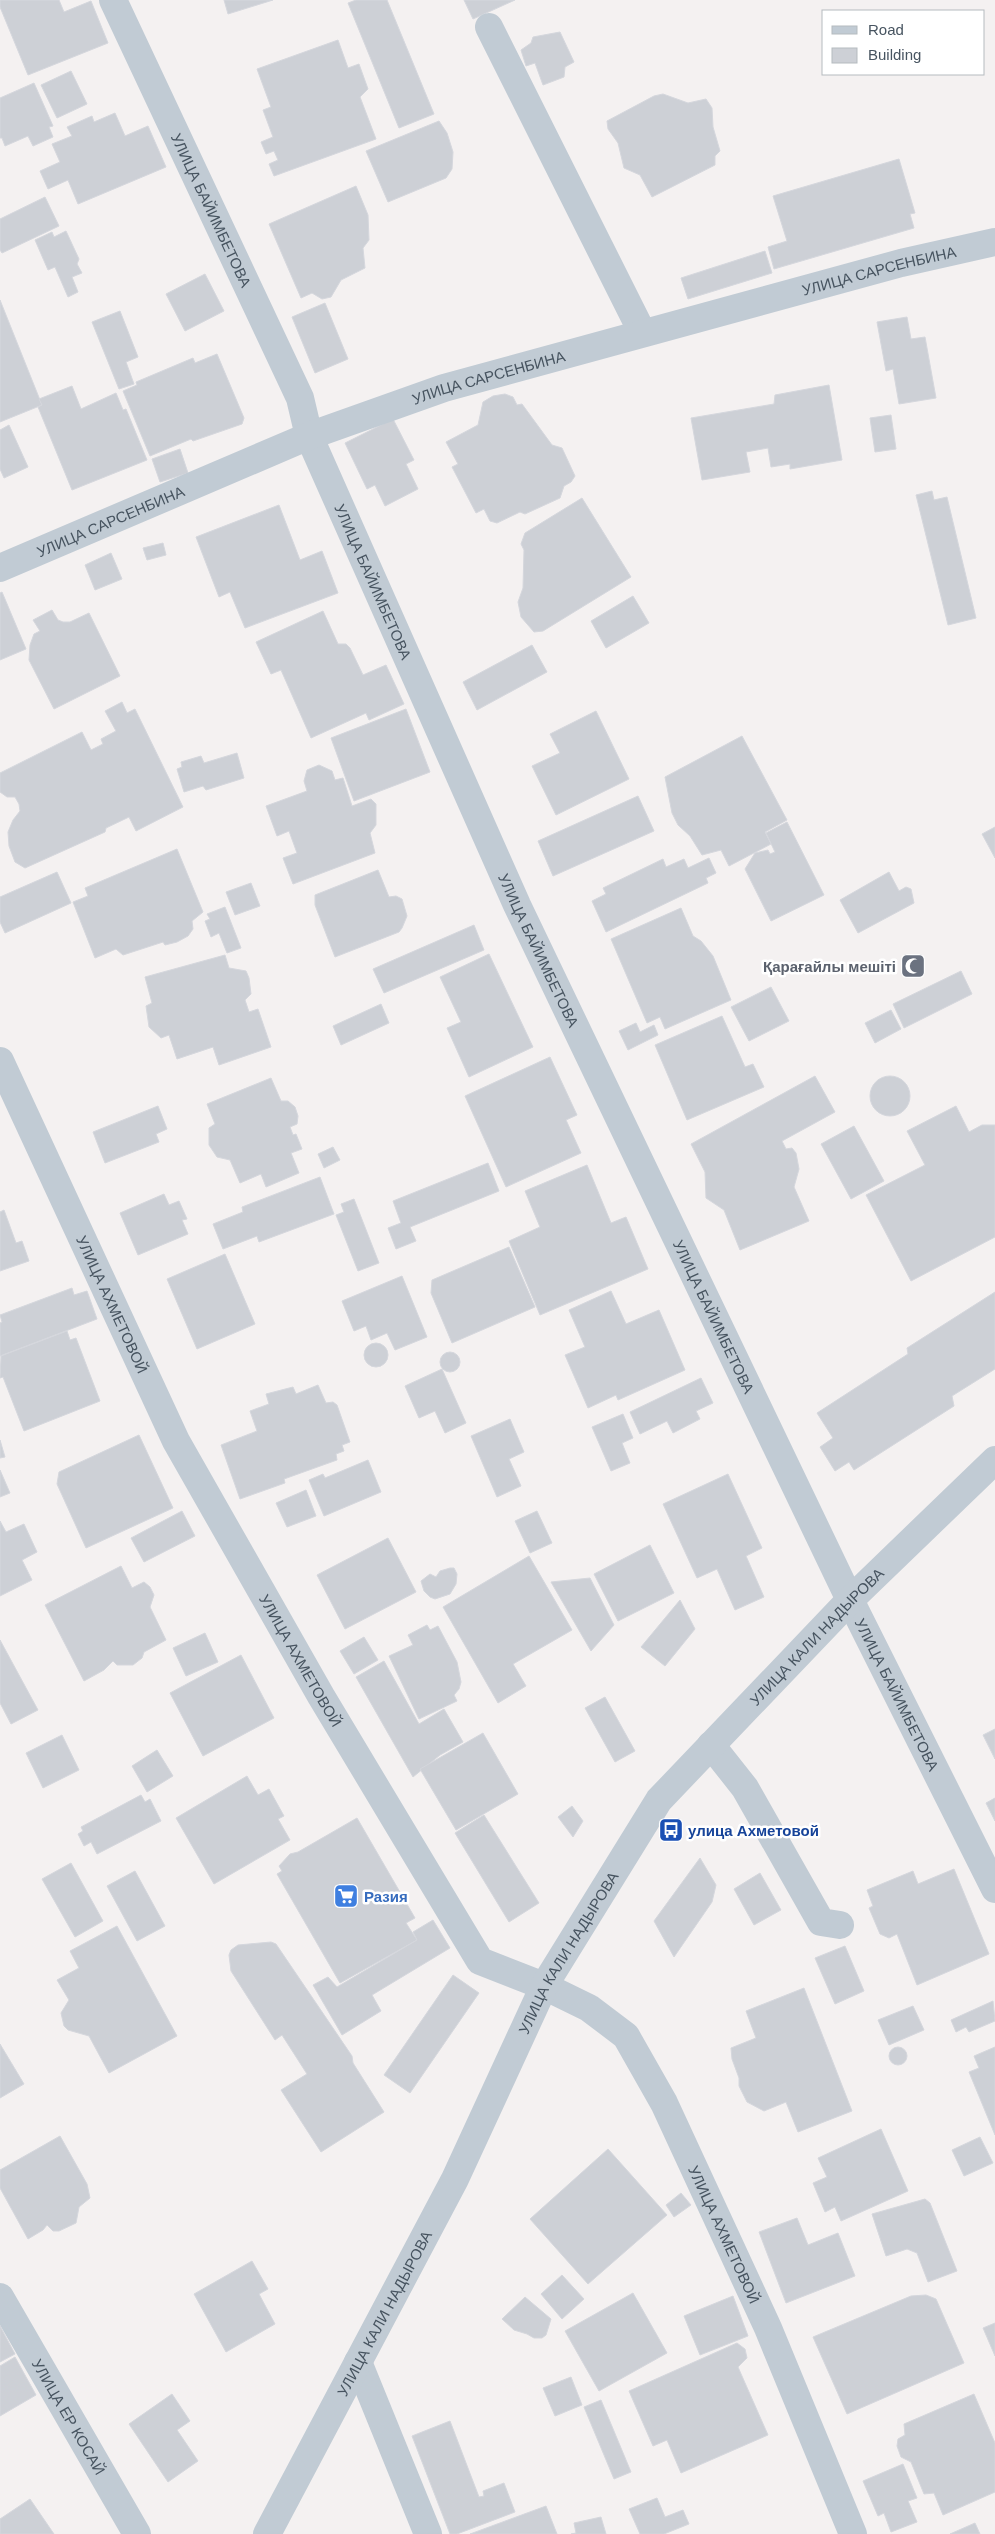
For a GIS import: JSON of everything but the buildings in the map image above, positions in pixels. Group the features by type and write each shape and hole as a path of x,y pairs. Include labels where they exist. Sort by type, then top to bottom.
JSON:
{"street":[{"name":"УЛИЦА БАЙИМБЕТОВА","path":"113,0 300,398 309,436 517,904 850,1600 995,1889"},
{"path":"489,27 642,332"},
{"name":"УЛИЦА САРСЕНБИНА","path":"0,568 309,436 444,388 642,332 901,263 995,242"},
{"name":"УЛИЦА АХМЕТОВОЙ","path":"0,1060 176,1441 321,1696 480,1961 544,1986 589,2008 626,2036 664,2103 768,2328 853,2534"},
{"name":"УЛИЦА КАЛИ НАДЫРОВА","path":"266,2534 455,2179 544,1986 659,1800 850,1600 995,1460"},
{"path":"712,1745 745,1788 821,1922 840,1925"},
{"name":"УЛИЦА ЕР КОСАЙ","path":"0,2297 137,2534"},
{"path":"358,2362 428,2534"}],"place":[{"name":"Қарағайлы мешіті","path":"913,966"},
{"name":"улица Ахметовой","path":"671,1830"},
{"name":"Разия","path":"346,1896"}]}
